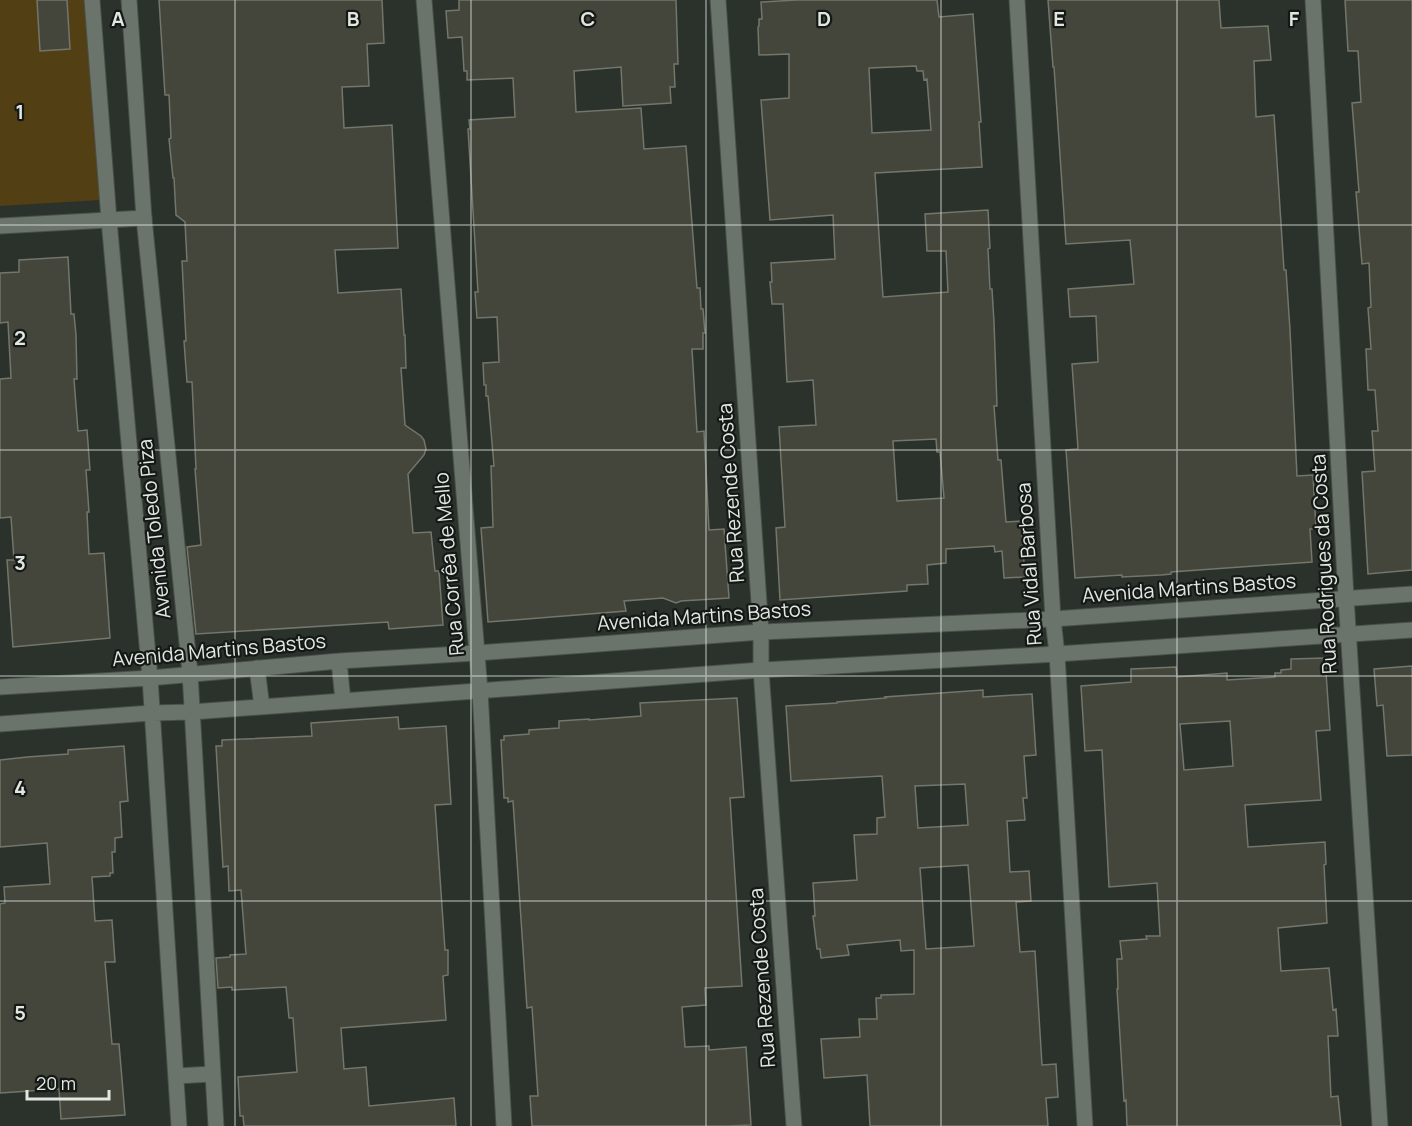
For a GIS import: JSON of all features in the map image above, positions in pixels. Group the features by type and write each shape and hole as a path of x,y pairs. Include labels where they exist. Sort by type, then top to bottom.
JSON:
{"street":[{"name":"Avenida Toledo Piza","path":"92,0 150,678 179,1126"},
{"name":"Avenida Toledo Piza","path":"129,0 144,218 190,674 216,1126"},
{"name":"Rua Corrêa de Mello","path":"424,0 480,691 504,1126"},
{"name":"Rua Rezende Costa","path":"717,0 761,632 761,670 794,1126"},
{"name":"Rua Vidal Barbosa","path":"1017,0 1085,1126"},
{"name":"Rua Rodrigues da Costa","path":"1313,0 1346,597 1380,1126"},
{"path":"0,226 144,218"},
{"name":"Avenida Martins Bastos","path":"0,687 150,678 339,661 761,632 1053,619 1412,594"},
{"path":"0,724 761,670 1057,654 1412,630"},
{"path":"339,661 343,701"},
{"path":"257,669 262,707"},
{"path":"176,1076 212,1074"}],"shaded area":[{"path":"0,0 87,0 100,200 0,206"}],"building":[{"path":"37,0 67,0 70,49 40,51"},
{"path":"159,0 382,0 384,43 367,44 369,86 342,87 344,128 392,125 398,248 335,250 338,293 401,289 406,368 401,368 405,425 421,436 426,449 424,455 408,474 413,533 431,532 435,571 439,571 443,625 389,629 388,622 196,634 187,547 201,545 195,469 192,382 187,382 184,341 186,341 182,261 187,261 185,222 176,215 169,139 171,138 169,95 165,95"},
{"path":"459,0 676,0 678,64 674,64 675,87 670,87 671,103 623,106 621,67 574,71 576,112 641,108 644,149 686,146 697,288 700,288 705,333 703,333 703,349 692,349 697,432 704,431 709,530 724,529 729,598 676,603 663,598 624,601 626,611 488,622 481,528 493,527 491,466 494,466 483,363 499,362 497,317 477,318 475,292 478,292 468,129 470,129 469,120 515,117 513,78 467,80 467,71 464,71 462,37 448,38 446,11 459,10"},
{"path":"937,0 939,17 973,14 982,167 875,173 883,297 948,292 946,251 927,251 925,214 988,210 997,406 994,406 998,460 1001,460 1006,522 1021,521 1025,577 1004,578 1002,551 995,552 994,546 946,549 946,563 927,565 928,584 907,585 907,591 780,600 776,528 785,527 779,427 816,425 813,380 787,382 783,304 772,304 771,263 835,259 833,215 770,220 761,100 789,98 789,54 759,55 758,27 759,19 762,19 761,2","holes":["916,66 917,71 923,71 924,80 927,79 931,130 872,133 869,68","936,439 937,452 940,452 944,498 897,501 893,441"]},
{"path":"1048,0 1219,0 1221,28 1268,26 1271,60 1254,61 1256,117 1274,115 1290,330 1297,476 1313,475 1316,529 1310,529 1312,562 1171,572 1171,574 1161,575 1075,578 1066,450 1078,449 1072,364 1098,362 1096,316 1070,317 1068,289 1134,284 1130,240 1066,244"},
{"path":"1345,0 1412,0 1412,570 1368,574 1362,472 1375,471 1372,431 1378,431 1375,390 1368,390 1366,349 1371,349 1368,308 1371,307 1369,263 1362,264 1356,192 1359,192 1352,103 1361,102 1358,51 1348,51"},
{"path":"68,257 71,314 74,314 76,335 77,379 74,379 78,431 87,430 90,470 86,470 89,554 104,553 110,638 13,647 7,560 14,560 11,517 0,518 0,379 11,378 8,322 0,323 0,273 19,272 19,260"},
{"path":"1325,658 1330,730 1316,731 1321,800 1245,805 1248,847 1325,842 1327,923 1278,928 1281,971 1329,968 1338,1036 1328,1036 1331,1097 1338,1096 1341,1126 1127,1126 1117,959 1122,959 1120,941 1160,936 1157,883 1109,887 1102,750 1085,751 1081,686 1131,682 1131,669 1176,667 1177,677 1227,673 1227,680 1275,677 1275,673 1281,673 1281,670 1291,669 1291,659","holes":["1230,721 1233,766 1184,770 1180,724"]},
{"path":"1412,666 1412,755 1387,756 1383,705 1377,706 1374,669"},
{"path":"983,690 983,697 1032,694 1036,755 1024,756 1027,798 1023,798 1025,820 1007,821 1010,872 1029,871 1031,901 1016,902 1020,952 1035,951 1042,1065 1056,1064 1058,1097 1046,1098 1048,1126 870,1126 867,1075 824,1078 821,1039 860,1037 859,1019 877,1019 876,998 881,998 881,995 914,994 914,950 901,951 900,940 847,945 849,955 821,958 820,949 817,949 813,916 815,916 813,883 857,880 854,835 877,834 877,818 885,817 882,776 791,781 786,706","holes":["965,784 968,825 918,828 915,786","968,865 974,946 926,949 920,868"]},
{"path":"737,698 744,797 730,798 742,986 705,988 706,1005 682,1007 685,1047 709,1046 709,1050 746,1047 751,1125 532,1126 530,1096 538,1096 532,1007 527,1008 513,801 508,802 508,798 504,798 501,740 504,740 504,736 529,734 529,730 559,728 559,721 641,716 640,703"},
{"path":"398,717 399,729 446,726 451,804 435,805 445,950 448,950 448,975 443,976 446,1020 341,1028 344,1069 366,1067 369,1106 454,1098 456,1126 244,1126 243,1116 240,1116 238,1077 297,1072 293,1018 289,1018 286,987 232,990 232,987 218,988 216,958 246,954 241,890 229,891 228,866 223,867 216,746 222,746 222,740 312,736 311,723"},
{"path":"124,746 128,801 120,802 122,837 115,838 115,852 112,852 113,873 110,873 110,876 92,877 95,921 112,920 115,962 105,962 112,1044 119,1044 125,1115 61,1119 59,1089 0,1093 0,904 5,903 4,887 50,884 47,843 0,847 0,760 68,754 68,750"}]}
